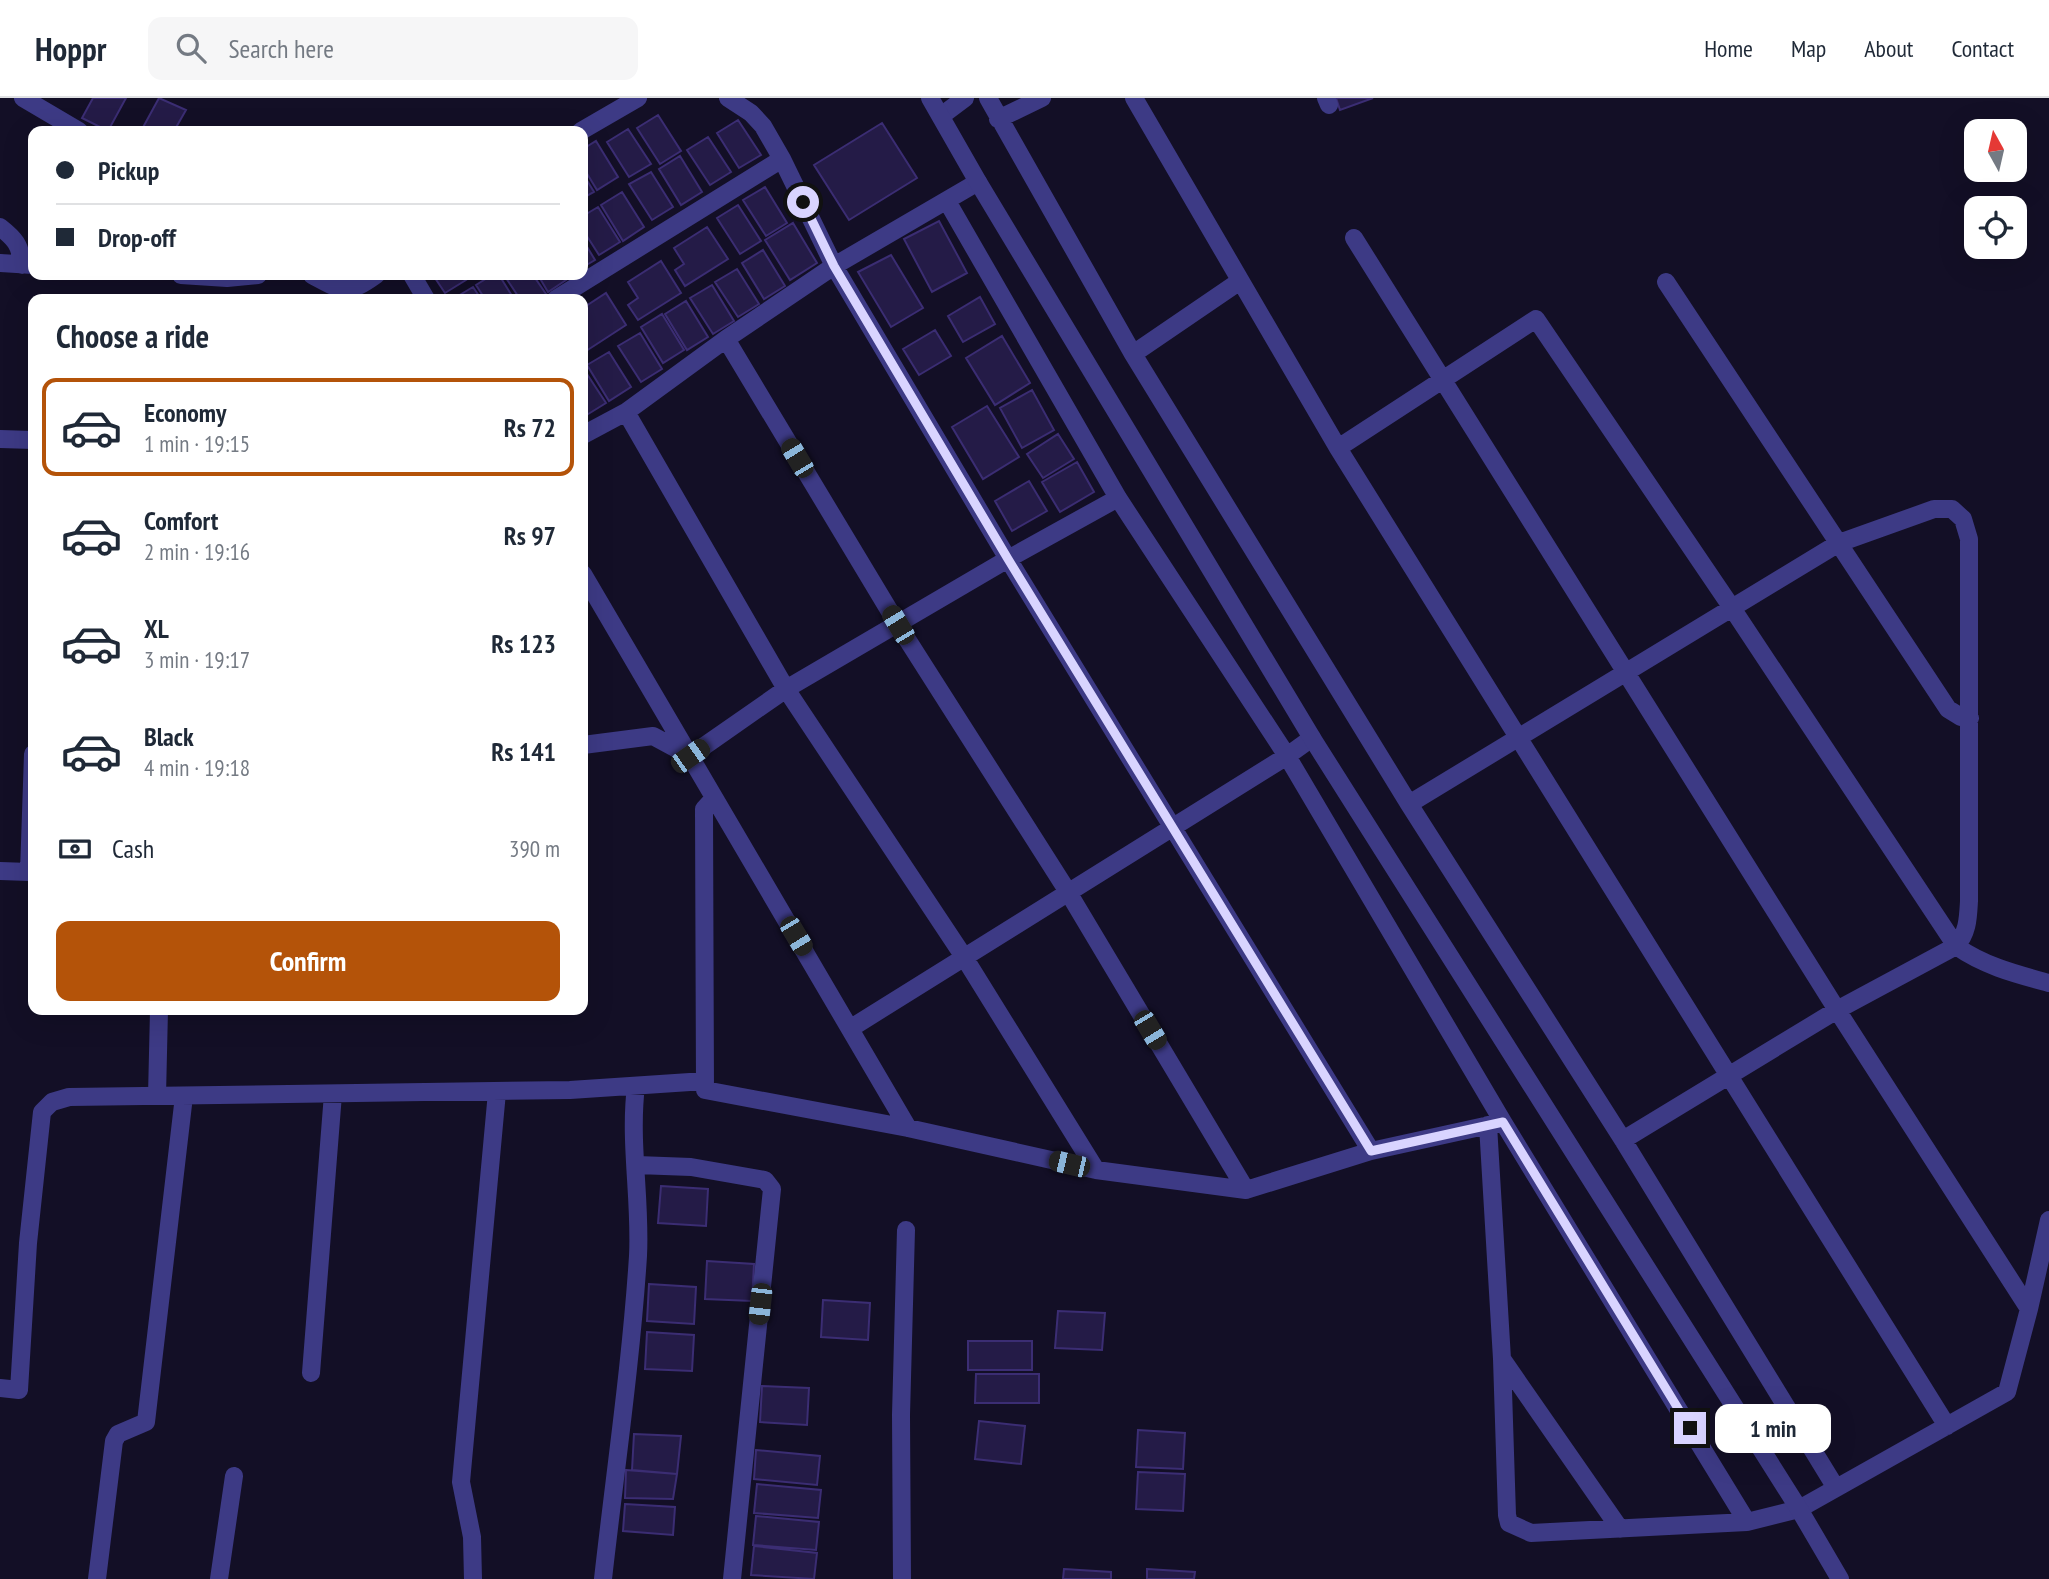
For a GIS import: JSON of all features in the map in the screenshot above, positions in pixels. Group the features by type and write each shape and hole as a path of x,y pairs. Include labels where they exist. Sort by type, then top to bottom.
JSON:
{"street":[{"path":"23,98 71,126"},
{"path":"588,127 638,98"},
{"path":"727,98 751,113 763,126 834,266 1008,559 1371,1151"},
{"path":"930,98 1312,738 1799,1509 1840,1579"},
{"path":"941,116 965,98"},
{"path":"988,98 1133,354 1409,804 1623,1140 1836,1488"},
{"path":"998,119 1042,98"},
{"path":"1134,98 1338,448 1947,1426"},
{"path":"588,279 782,159"},
{"path":"588,432 626,412 834,266 978,182"},
{"path":"947,201 1118,498 1287,756 1496,1124 1747,1522"},
{"path":"0,227 16,240 28,265"},
{"path":"1354,238 1837,1010 2029,1309"},
{"path":"0,263 28,265"},
{"path":"319,280 340,294 368,280"},
{"path":"564,294 587,280"},
{"path":"1133,354 1240,281"},
{"path":"1666,282 1948,709 1961,717 1970,718"},
{"path":"1338,448 1536,319 1956,946 1974,959 2049,983"},
{"path":"726,340 898,625 1068,892 1246,1190"},
{"path":"626,412 786,689 964,957 1096,1170"},
{"path":"0,439 28,440"},
{"path":"690,756 786,689 1118,498"},
{"path":"1409,804 1839,543 1934,509 1952,509 1963,519 1969,539 1970,718 1969,901 1964,937 1956,946 1837,1010 1623,1140"},
{"path":"588,583 908,1128"},
{"path":"588,744 653,736 690,756"},
{"path":"850,1028 1312,738"},
{"path":"714,798 704,809 705,1090 908,1128 1096,1170 1246,1190 1371,1151 1496,1124"},
{"path":"0,871 28,872"},
{"path":"157,1096 159,1015"},
{"path":"0,1388 19,1390 28,1244 42,1112 52,1102 69,1097 497,1092 705,1081"},
{"path":"603,1579 638,1254 633,1111 636,1086"},
{"path":"474,1579 472,1538 461,1482 497,1092"},
{"path":"311,1373 333,1094"},
{"path":"97,1579 114,1441 118,1434 146,1422 184,1096"},
{"path":"1496,1124 1509,1523 1531,1533 1747,1522 1799,1509 2007,1392 2049,1220"},
{"path":"636,1165 691,1167 765,1180 772,1189 732,1579"},
{"path":"902,1579 901,1415 906,1230"},
{"path":"1502,1359 1620,1529"},
{"path":"219,1579 234,1476"}],"building":[{"path":"93,98 126,98 111,126 98,126 82,118"},
{"path":"159,98 186,110 177,126 144,126"},
{"path":"1336,98 1373,98 1340,110"},
{"path":"658,115 681,151 660,164 637,128"},
{"path":"738,120 761,155 739,168 717,133"},
{"path":"882,123 917,178 849,220 814,165"},
{"path":"628,129 651,164 629,177 607,142"},
{"path":"708,137 731,172 710,185 687,150"},
{"path":"596,141 618,177 597,190 588,175 588,146"},
{"path":"680,156 702,192 681,205 659,169"},
{"path":"651,172 673,207 652,220 629,184"},
{"path":"588,182 594,192 588,195"},
{"path":"765,187 787,223 766,236 743,200"},
{"path":"622,192 644,227 623,241 601,205"},
{"path":"738,205 761,241 740,254 717,218"},
{"path":"598,207 620,242 599,255 588,238 588,213"},
{"path":"939,221 967,273 932,292 904,239"},
{"path":"793,223 817,263 790,280 765,240"},
{"path":"707,227 728,259 685,286 675,270 684,264 674,248"},
{"path":"588,248 595,260 588,264"},
{"path":"763,250 785,286 764,299 742,263"},
{"path":"891,255 923,308 891,327 858,272"},
{"path":"661,261 681,293 638,320 628,305 638,298 628,282"},
{"path":"737,269 759,304 738,317 715,282"},
{"path":"436,280 466,280 445,293"},
{"path":"484,280 502,280 511,294 482,294 476,285"},
{"path":"507,280 536,280 546,294 517,294"},
{"path":"541,280 566,280 548,292"},
{"path":"712,285 734,321 713,334 690,298"},
{"path":"473,287 478,294 461,294"},
{"path":"606,293 626,325 588,350 588,305"},
{"path":"980,297 995,324 963,342 948,316"},
{"path":"686,301 708,337 687,350 665,314"},
{"path":"662,314 684,350 663,363 641,327"},
{"path":"935,330 951,356 919,375 903,349"},
{"path":"640,333 662,369 641,382 618,346"},
{"path":"1002,336 1030,383 995,405 966,358"},
{"path":"609,352 631,387 609,401 588,364"},
{"path":"588,376 606,403 588,414"},
{"path":"1032,390 1054,430 1022,448 1000,408"},
{"path":"987,406 1019,457 983,479 952,427"},
{"path":"1058,434 1074,459 1043,478 1027,454"},
{"path":"1077,462 1094,492 1060,512 1042,482"},
{"path":"1029,481 1047,511 1012,531 995,501"},
{"path":"661,1186 708,1189 706,1226 658,1223"},
{"path":"707,1261 754,1264 752,1301 705,1299"},
{"path":"649,1284 696,1287 694,1324 647,1321"},
{"path":"823,1300 870,1303 868,1340 821,1337"},
{"path":"1058,1311 1105,1313 1102,1350 1055,1348"},
{"path":"647,1332 694,1335 692,1371 645,1369"},
{"path":"968,1341 1032,1341 1032,1370 968,1370"},
{"path":"976,1374 1039,1374 1039,1403 975,1403"},
{"path":"762,1386 809,1388 807,1425 760,1422"},
{"path":"979,1421 1025,1426 1021,1464 975,1459"},
{"path":"1138,1430 1185,1433 1183,1469 1136,1467"},
{"path":"634,1434 681,1436 677,1474 632,1470"},
{"path":"756,1450 820,1456 817,1485 754,1479"},
{"path":"626,1470 677,1474 673,1499 625,1498"},
{"path":"1138,1472 1185,1474 1183,1511 1136,1509"},
{"path":"757,1484 821,1490 818,1518 754,1513"},
{"path":"625,1504 675,1507 673,1535 623,1531"},
{"path":"756,1516 819,1522 816,1550 753,1545"},
{"path":"754,1546 817,1553 814,1579 751,1575"},
{"path":"1064,1569 1111,1572 1111,1579 1063,1579"},
{"path":"1147,1569 1195,1572 1194,1579 1147,1579"}],"route":[{"path":"803,202 834,266 1008,559 1371,1151 1503,1122 1690,1428"}]}
